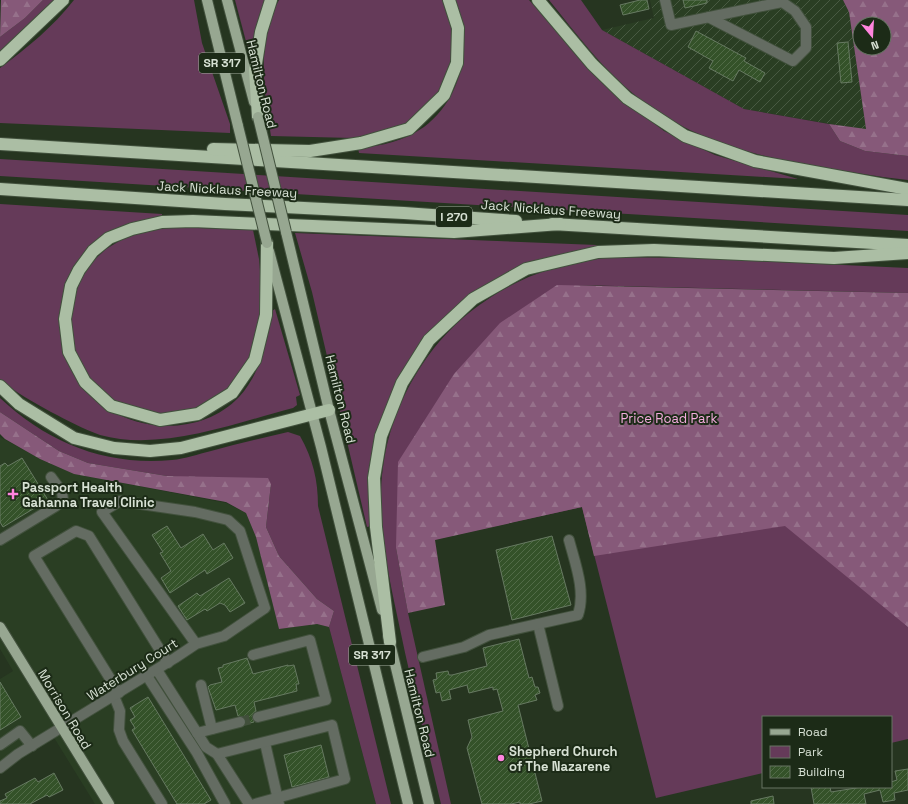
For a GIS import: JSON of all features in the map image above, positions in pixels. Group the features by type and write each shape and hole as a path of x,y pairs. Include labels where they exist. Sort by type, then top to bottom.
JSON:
{"highway":[{"path":"0,60 63,0"},
{"path":"258,117 255,70 261,32 270,0"},
{"path":"24,146 310,151 361,143 409,129 444,95 457,63 458,28 449,0"},
{"path":"538,0 592,64 627,98 685,136 755,161 908,189"},
{"path":"0,144 908,200"},
{"name":"Jack Nicklaus Freeway","path":"0,189 908,245"},
{"path":"267,243 266,315 255,360 232,392 198,414 160,420 111,406 85,382 69,352 65,320 71,286 79,270 93,251 109,238 132,229 162,222 193,221 454,232 560,224"},
{"path":"390,642 376,526 374,478 381,436 402,383 429,340 473,299 526,269 598,252 654,250 834,258 908,254"},
{"path":"0,386 20,404 74,438 114,448 150,451 181,448 329,410"}],"main road":[{"name":"SR 317","path":"207,0 267,243 312,415 408,804"},
{"name":"Hamilton Road","path":"227,0 258,117 329,410 390,642 429,804"},
{"name":"Morrison Road","path":"0,627 109,804"}],"street":[{"path":"665,0 671,25 708,17 782,2 794,12 806,27 806,48 793,61 708,17"},
{"path":"0,540 56,506 63,500 62,492 51,477"},
{"name":"Waterbury Court","path":"0,767 157,670 196,644 224,636 265,608 240,531 228,520 195,512 120,501 102,512 196,644"},
{"path":"162,804 123,740 120,730 120,712 116,694 34,556 76,531 89,536 168,663"},
{"path":"423,657 464,647 489,635 578,615 582,604 581,592 569,540"},
{"path":"538,624 558,706"},
{"path":"253,655 310,640 326,700 258,717"},
{"path":"157,670 206,747 217,754 249,804"},
{"path":"147,676 197,752 226,804"},
{"path":"201,685 212,729"},
{"path":"197,733 240,722"},
{"path":"217,754 332,726 345,779 279,801 255,804"},
{"path":"0,745 20,731 32,746"},
{"path":"265,743 279,801"}],"shaded area":[{"path":"650,0 843,0 849,11 852,32 852,56 855,56 866,130 744,109 602,30 654,18"},
{"path":"0,437 40,459 74,474 226,503 246,513 256,537 279,629 317,624 329,627 376,804 95,804 53,736 0,772 0,679 13,671 0,649"}],"green space":[{"path":"1,0 43,0 25,18 0,37"},
{"path":"43,0 57,0 8,47 0,52 0,37 25,18"},
{"path":"74,0 194,0 202,43 230,124 230,133 0,123 0,68 39,37"},
{"path":"235,0 266,0 252,49 248,49"},
{"path":"279,0 443,0 451,19 454,38 454,54 443,89 402,128 384,134 353,138 271,136 264,84 265,49 267,32"},
{"path":"454,0 529,0 616,94 664,131 715,155 798,179 359,153 358,148 392,142 416,132 437,115 448,101 456,85 461,69 463,51 463,34 460,17"},
{"path":"549,0 581,0 602,30 744,109 829,124 840,141 865,151 908,156 908,180 873,176 766,156 721,143 678,124 636,96 612,74"},
{"path":"843,0 908,0 908,156 865,151 840,141 829,124 866,129 855,56 892,56 892,16 852,16 852,33 849,12"},
{"path":"0,159 908,215 908,231 0,176"},
{"path":"0,204 162,214 162,218 115,232 65,291 78,378 80,383 95,400 114,412 134,421 156,425 179,425 201,421 221,411 239,397 258,368 268,334 272,311 275,309 300,395 296,397 297,405 293,408 198,434 148,440 123,439 100,435 87,430 18,393 0,379"},
{"path":"171,227 253,230 259,259 262,294 261,320 253,352 242,374 228,391 196,410 160,415 115,402 99,389 84,370 75,350 71,331 72,307 79,283 90,264 106,249 128,236 152,229"},
{"path":"295,233 597,245 596,248 554,257 454,309 391,397 371,526 367,527 312,292"},
{"name":"Price Road Park","path":"608,257 691,258 908,268 908,293 573,285 908,299 908,739 892,743 892,716 762,716 762,773 656,798 582,507 396,548 408,613 451,804 441,804 402,639 384,542 381,486 386,450 395,417 418,370 450,330 475,308 504,289 519,281 558,267"},
{"name":"Price Road Park","path":"557,285 908,293 908,627 785,526 594,556 582,507 435,540 445,605 408,613 396,548 398,462 454,374 500,323"},
{"path":"0,398 18,414 38,428 58,439 101,455 124,459 147,461 172,460 187,458 239,443 288,432 300,436 308,453 316,478 318,506 391,804 376,804 329,627 334,611 317,599 279,556 266,527 271,484 167,476 88,463 59,451 0,412"},
{"path":"0,412 59,451 88,463 167,476 268,478 271,484 266,527 279,556 317,599 334,611 329,627 317,624 279,629 256,537 246,513 226,502 74,474 40,459 5,439 0,434"}],"building":[{"path":"640,0 647,0 649,9 623,15 620,5"},
{"path":"683,0 707,0 707,3 685,8"},
{"path":"696,31 746,58 744,61 765,73 760,82 739,70 733,81 709,68 713,61 688,47"},
{"path":"848,42 852,82 841,83 837,43"},
{"path":"22,458 48,500 3,527 0,522 0,466 5,463 8,466"},
{"path":"167,526 181,548 203,534 213,550 224,543 233,558 207,574 205,570 170,593 161,578 171,571 160,553 163,552 152,535"},
{"path":"552,536 571,605 512,620 496,550"},
{"path":"229,578 245,603 230,612 225,605 220,603 207,611 205,609 187,620 178,606 197,593 200,596"},
{"path":"519,639 529,678 532,677 535,687 538,687 540,693 535,695 537,700 518,705 542,801 529,804 520,804 520,802 511,804 482,804 467,748 472,737 468,720 503,711 497,689 493,690 493,687 469,693 467,685 449,690 451,699 442,701 440,692 436,693 433,680 437,679 436,673 448,671 449,675 452,675 487,666 483,648"},
{"path":"247,658 253,674 288,665 294,665 299,684 296,684 297,691 254,702 256,711 252,716 254,722 246,724 244,717 238,716 235,705 216,710 208,687 210,685 222,682 218,668 223,667 223,665"},
{"path":"0,682 21,717 0,730"},
{"path":"148,697 211,800 204,804 177,804 132,730 135,728 130,720 135,717 130,708"},
{"path":"321,745 329,777 292,787 284,755"},
{"path":"908,769 908,790 894,793 895,800 883,802 880,790 864,794 866,804 814,804 811,788 830,788 831,792 856,788 892,788 892,782 897,780 895,771"},
{"path":"54,773 63,790 49,797 47,795 30,804 0,804 0,801 7,798 5,794 35,778 38,782"},
{"path":"773,796 774,804 751,804 751,801"}],"tunnel":[{"path":"240,722 258,717"}],"place":[{"name":"Passport Health Gahanna Travel Clinic","path":"13,494"},
{"name":"Shepherd Church of The Nazarene","path":"501,758"}]}
